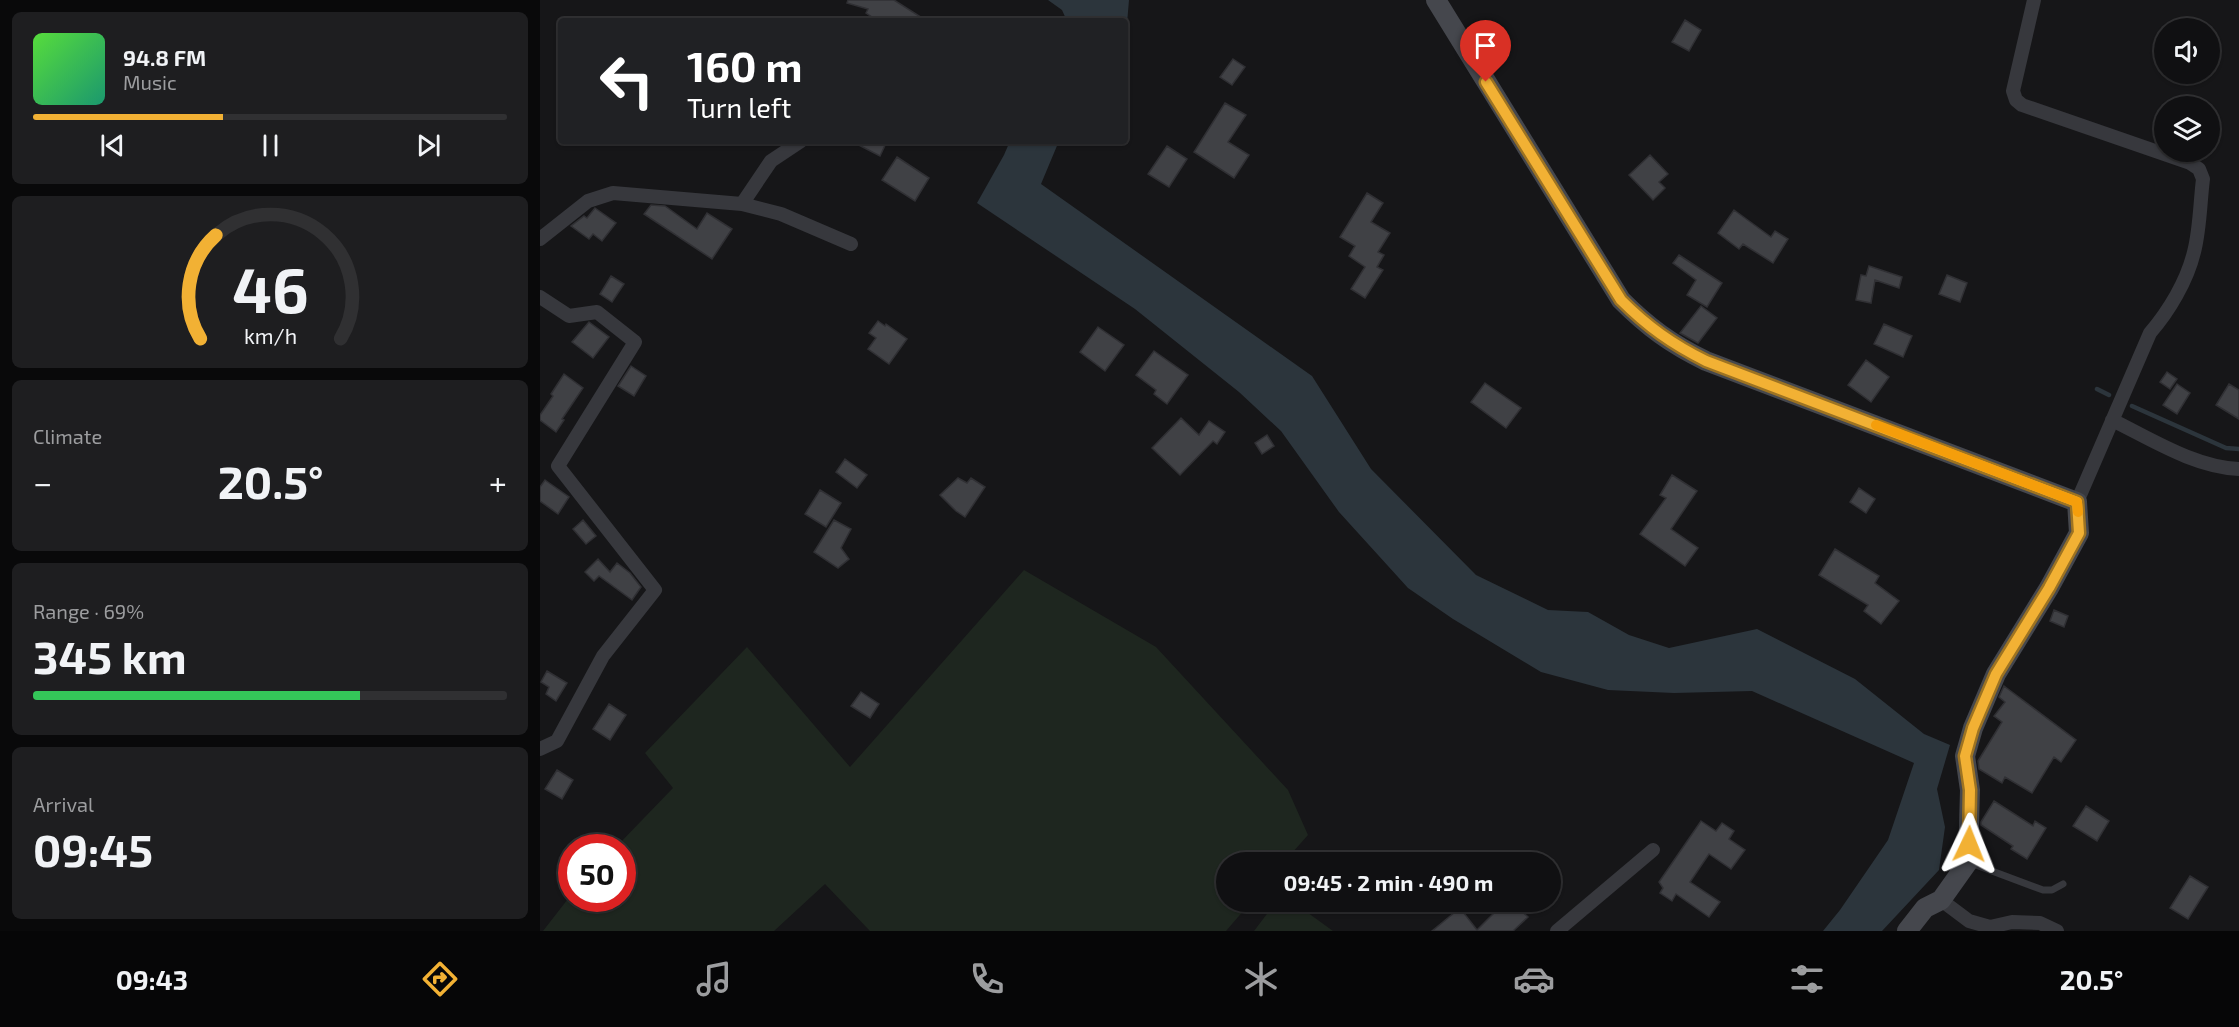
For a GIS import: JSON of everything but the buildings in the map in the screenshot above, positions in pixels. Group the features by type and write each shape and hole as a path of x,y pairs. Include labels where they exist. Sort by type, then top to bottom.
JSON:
{"main road":[{"path":"1436,0 1621,300 1644,324 1668,341 1706,361 2077,502 2079,533 2049,588 1996,674 1973,728 1965,756 1970,790 1968,862 1941,900 1925,908 1907,931"}],"street":[{"path":"2034,0 2013,91 2016,100 2022,105 2190,163 2199,169 2203,179 2194,252 2186,278 2150,333 2077,502"},
{"path":"742,204 771,161 796,144"},
{"path":"540,239 588,201 613,193 742,204 781,214 851,244"},
{"path":"540,297 569,316 597,312 635,342 558,466 655,590 603,657 557,741 540,749"},
{"path":"2112,420 2178,453 2225,468 2239,469"},
{"path":"1557,931 1653,850"},
{"path":"1941,900 1969,921 1990,927 2012,922 2040,923 2057,931"}],"lane":[{"path":"1968,862 2043,890 2052,890 2063,884"}],"shaded area":[{"path":"1048,0 1129,0 1127,18 1066,18 1062,10"},
{"path":"1009,144 1058,144 1041,184 1312,376 1371,469 1476,575 1548,610 1588,612 1629,635 1669,648 1757,629 1855,679 1924,734 1950,745 1937,789 1945,827 1939,870 1882,931 1823,931 1888,840 1914,763 1752,691 1674,693 1608,690 1541,672 1453,619 1408,588 1339,512 1281,431 1239,392 1135,309 977,203"},
{"path":"1024,570 1156,647 1288,790 1308,835 1293,852 1216,852 1216,912 1242,912 1226,931 870,931 825,884 774,931 543,931 558,912 636,912 636,834 629,834 673,788 645,753 747,647 850,767"},
{"path":"1268,912 1307,912 1333,931 1254,931"}],"waterway":[{"path":"2097,389 2109,395"},
{"path":"2132,406 2226,448 2239,449"}],"slow traffic":[{"path":"1876,425 2077,502 2078,512"}],"route":[{"path":"1486,82 1602,271 1621,300 1644,324 1668,341 1706,361 2077,502 2079,533 2049,588 1996,674 1973,728 1965,756 1970,790 1969,844"}]}
